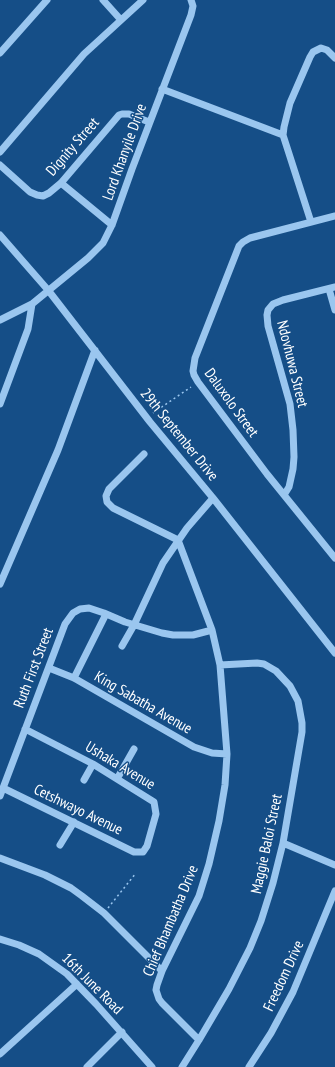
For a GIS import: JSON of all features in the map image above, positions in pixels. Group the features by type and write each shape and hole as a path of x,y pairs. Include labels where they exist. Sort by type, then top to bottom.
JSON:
{"street":[{"path":"0,53 47,0"},
{"path":"103,0 121,20"},
{"path":"0,152 84,54 143,0"},
{"name":"Lord Khanyile Drive","path":"0,320 32,304 88,258 103,243 112,224 192,10 191,0"},
{"path":"312,222 283,135 284,127 290,103 310,57 317,49 321,48 327,50 335,58"},
{"path":"162,89 283,135"},
{"name":"Dignity Street","path":"0,165 30,192 43,196 61,183 119,115 129,114 149,122"},
{"path":"61,183 112,224"},
{"name":"Daluxolo Street","path":"335,216 250,238 239,246 195,358 193,371 198,382 284,495 335,558"},
{"name":"29th September Drive","path":"0,235 48,290 335,653"},
{"path":"332,288 335,310"},
{"name":"Ndovhuwa Street","path":"284,495 289,487 294,457 293,423 290,404 268,326 267,315 270,307 278,302 332,288"},
{"path":"0,404 28,330 32,304"},
{"path":"0,584 58,450 95,350"},
{"path":"144,454 108,489 106,496 107,502 113,508 178,540"},
{"path":"122,646 134,625 163,563 178,540 213,498"},
{"name":"Chief Bhambatha Drive","path":"178,540 212,630 220,665 227,754 222,802 205,880 193,911 156,985 159,999 199,1040"},
{"name":"Ruth First Street","path":"0,796 65,624 73,613 84,608 106,614 134,625"},
{"path":"74,678 106,614"},
{"path":"134,625 173,635 193,635 212,630"},
{"name":"Maggie Baloi Street","path":"182,1067 229,989 256,935 273,883 283,842 302,732 302,722 298,701 290,686 276,670 264,664 250,663 220,665"},
{"name":"King Sabatha Avenue","path":"49,668 74,678 194,747 212,753 227,754"},
{"name":"Ushaka Avenue","path":"25,729 93,764 154,802 156,814 147,846 143,852"},
{"path":"117,778 134,749"},
{"path":"84,780 93,764"},
{"name":"Cetshwayo Avenue","path":"3,788 134,852 143,852"},
{"path":"60,845 74,822"},
{"path":"283,842 335,865"},
{"path":"0,858 59,882 82,896 104,914 162,971"},
{"name":"Freedom Drive","path":"249,1067 271,1033 293,992 335,891"},
{"name":"16th June Road","path":"0,939 19,945 39,954 58,966 122,1032 152,1067"},
{"path":"0,1054 77,984"},
{"path":"87,1067 122,1032"}],"path":[{"path":"147,417 198,382"},
{"path":"104,914 136,873"}]}
